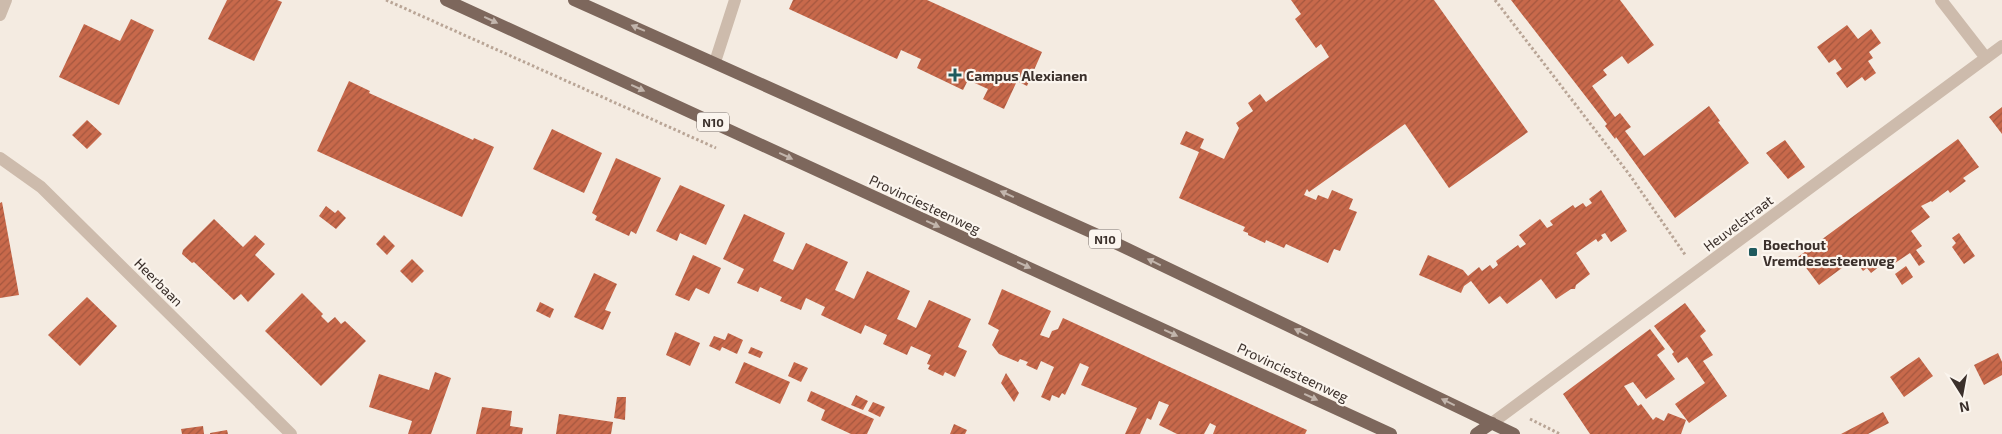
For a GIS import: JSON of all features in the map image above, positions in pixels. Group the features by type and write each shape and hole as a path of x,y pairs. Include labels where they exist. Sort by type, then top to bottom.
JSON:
{"main road":[{"name":"Provinciesteenweg","path":"446,0 1392,434"},
{"name":"N10","path":"574,0 1111,241 1514,434"},
{"path":"1476,434 1492,423"}],"street":[{"path":"0,15 6,0"},
{"path":"715,62 735,0"},
{"path":"1942,0 1986,58"},
{"name":"Heuvelstraat","path":"1492,423 2002,46"},
{"name":"Heerbaan","path":"0,158 41,187 291,434"}],"path":[{"path":"1496,0 1628,174 1697,272"},
{"path":"1510,410 1560,434"}],"building":[{"path":"227,0 277,0 282,2 254,61 208,39"},
{"path":"793,0 927,0 1042,52 1027,86 1017,81 1004,109 983,99 988,89 968,80 963,90 917,68 921,59 901,50 897,59 789,9"},
{"path":"1291,0 1434,0 1528,132 1449,188 1405,124 1309,192 1307,189 1304,195 1316,200 1318,195 1328,199 1332,190 1353,199 1349,209 1357,212 1340,251 1334,249 1328,263 1286,244 1284,248 1266,240 1265,243 1243,231 1245,227 1179,198 1199,152 1180,144 1186,131 1204,139 1200,148 1224,159 1239,128 1236,123 1253,111 1248,103 1260,94 1266,102 1329,57 1321,44 1316,48 1295,19 1301,14"},
{"path":"1511,0 1620,0 1654,45 1628,64 1622,56 1603,70 1607,75 1592,86 1615,117 1620,113 1631,127 1625,131 1644,156 1709,106 1720,121 1718,122 1749,163 1675,218 1616,137 1615,139 1605,126 1607,124"},
{"path":"131,19 154,30 119,105 59,77 84,24 120,41"},
{"path":"1847,25 1858,39 1871,29 1881,43 1869,52 1873,58 1868,61 1876,73 1865,81 1862,77 1847,88 1836,73 1842,69 1835,59 1829,63 1817,47"},
{"path":"349,81 370,91 369,93 473,140 474,138 494,147 462,217 317,151"},
{"path":"2002,107 2002,134 1989,117"},
{"path":"87,120 102,134 87,149 72,135"},
{"path":"552,129 602,153 584,193 533,169"},
{"path":"1958,139 1979,167 1963,178 1966,181 1950,193 1948,190 1932,202 1921,206 1930,217 1911,231 1922,246 1916,250 1925,262 1919,266 1910,253 1889,267 1885,262 1871,273 1867,268 1863,271 1854,259 1819,285 1798,257"},
{"path":"1785,140 1805,167 1788,179 1766,153"},
{"path":"616,158 661,178 636,234 631,231 629,236 595,220 597,216 592,213"},
{"path":"680,185 725,205 706,245 680,233 677,241 656,231"},
{"path":"1601,190 1627,231 1611,242 1605,233 1601,235 1603,238 1598,242 1596,239 1576,253 1590,274 1576,285 1575,289 1571,289 1556,299 1541,279 1507,304 1500,296 1489,304 1471,281 1464,286 1461,293 1419,275 1428,255 1463,270 1468,276 1479,267 1482,271 1490,265 1493,269 1498,265 1496,261 1518,245 1520,248 1526,244 1519,235 1540,219 1547,228 1553,225 1550,221 1573,205 1575,208 1583,203 1586,207 1592,203 1589,199"},
{"path":"2,202 19,295 0,298 0,203"},
{"path":"326,206 335,213 338,210 346,218 336,229 319,216"},
{"path":"744,214 785,233 773,261 793,270 806,243 848,262 835,290 854,299 867,271 910,291 897,319 916,328 929,300 971,319 958,347 967,351 955,377 945,372 943,376 928,369 930,365 927,364 931,355 911,346 907,355 883,344 887,335 865,325 861,334 821,315 825,307 806,298 801,310 780,301 782,297 760,287 758,292 737,283 744,269 723,259"},
{"path":"214,219 243,247 255,235 265,244 255,255 275,274 248,302 241,294 234,300 194,262 192,263 182,254 183,250"},
{"path":"1959,233 1975,256 1964,264 1952,247 1956,243 1952,238"},
{"path":"384,235 395,246 387,255 376,244"},
{"path":"693,255 721,268 709,294 696,288 689,301 675,295"},
{"path":"412,259 424,271 412,283 400,271"},
{"path":"1906,266 1913,277 1902,285 1895,274"},
{"path":"594,273 617,284 605,310 611,312 603,330 574,317"},
{"path":"1002,289 1051,311 1040,335 1049,338 1052,331 1058,329 1063,318 1307,430 1305,434 1213,434 1216,426 1210,423 1204,434 1177,434 1159,425 1169,405 1159,401 1151,420 1147,418 1140,434 1125,434 1137,408 1081,385 1089,367 1080,363 1065,395 1062,393 1059,398 1052,395 1050,401 1041,397 1054,367 1041,361 1037,370 1026,365 1028,362 1020,359 1018,362 999,354 992,345 999,330 988,324"},
{"path":"302,293 323,314 321,316 328,323 335,317 341,324 345,321 366,341 321,386 265,331"},
{"path":"87,297 117,326 80,366 48,335"},
{"path":"540,302 554,309 550,318 536,311"},
{"path":"1685,303 1706,331 1700,336 1713,355 1703,361 1727,396 1689,423 1675,404 1705,383 1687,357 1678,363 1672,354 1674,352 1654,326"},
{"path":"1650,329 1665,349 1657,355 1675,379 1646,399 1633,382 1624,386 1638,406 1641,404 1653,420 1656,417 1664,421 1668,413 1686,420 1681,434 1590,434 1563,394"},
{"path":"675,332 700,343 690,366 666,355"},
{"path":"728,333 743,340 737,354 722,347 720,351 709,346 714,336 725,340"},
{"path":"751,347 763,352 760,358 748,353"},
{"path":"1998,353 2002,362 2002,375 1984,385 1974,365"},
{"path":"1919,357 1933,376 1904,397 1890,377"},
{"path":"744,362 790,382 780,404 735,383"},
{"path":"794,362 808,368 801,382 788,376"},
{"path":"435,372 451,378 431,434 408,434 412,421 369,407 379,374 429,390"},
{"path":"1006,373 1019,393 1014,402 1001,383"},
{"path":"811,391 874,419 867,434 851,434 821,420 825,410 807,401"},
{"path":"856,395 868,401 863,410 851,405"},
{"path":"617,397 626,397 625,420 614,418"},
{"path":"873,402 885,407 880,417 868,411"},
{"path":"482,407 512,411 510,426 523,428 522,434 476,434"},
{"path":"1883,412 1889,423 1868,434 1841,434"},
{"path":"559,414 613,422 611,434 556,434"},
{"path":"954,424 967,430 965,434 950,434"},
{"path":"203,426 204,434 182,434 181,429"},
{"path":"227,430 228,434 210,434 210,433"}],"place":[{"name":"Campus Alexianen","path":"955,75"},
{"name":"Boechout Vremdesesteenweg","path":"1753,252"}]}
